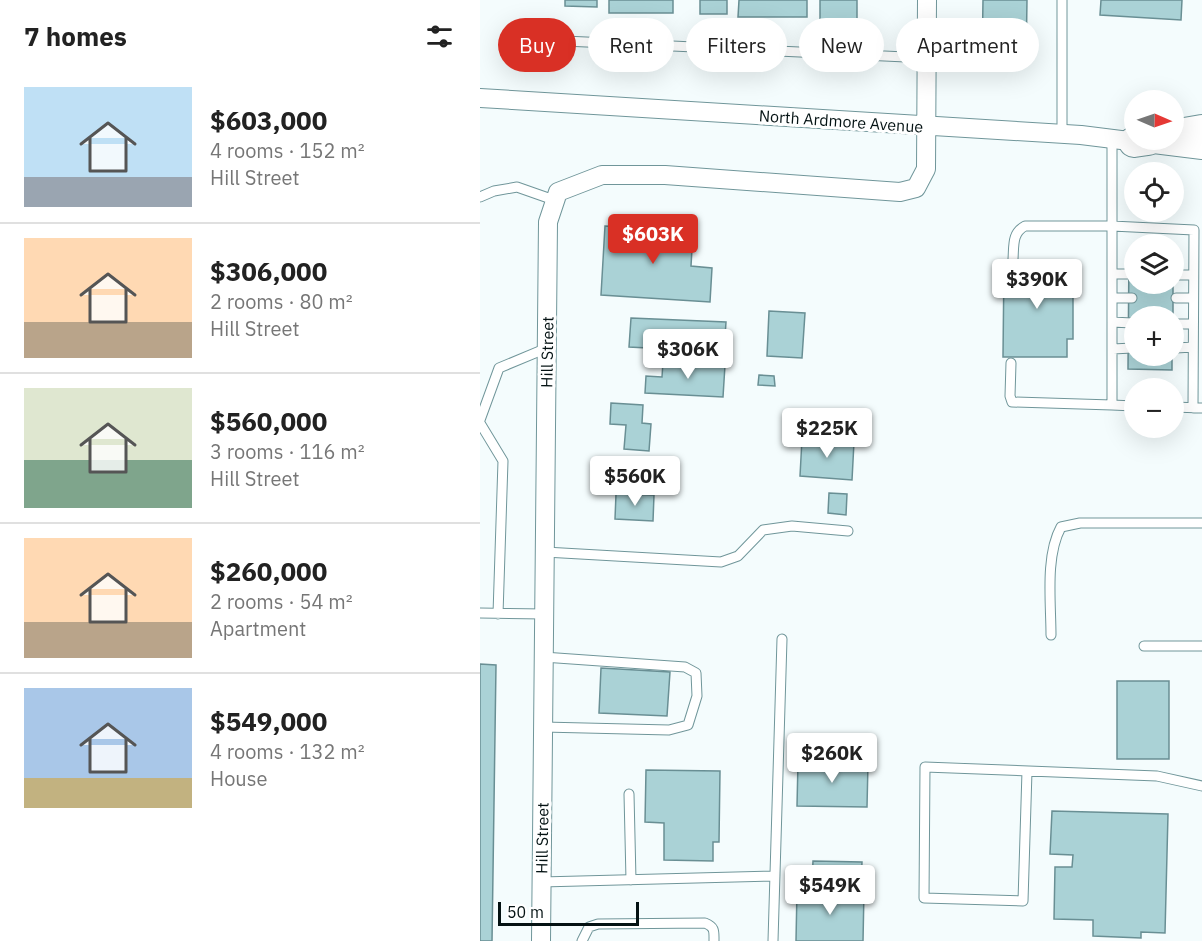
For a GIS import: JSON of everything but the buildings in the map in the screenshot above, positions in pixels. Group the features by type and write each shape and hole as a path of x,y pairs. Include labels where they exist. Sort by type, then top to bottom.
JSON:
{"main road":[{"path":"1184,133 1202,130"}],"street":[{"path":"927,0 927,18"},
{"path":"554,200 558,192 602,175 665,175 900,192 916,188 926,169 927,72"},
{"name":"North Ardmore Avenue","path":"480,98 1124,139"},
{"name":"North Ardmore Avenue","path":"1184,147 1202,150"},
{"name":"Hill Street","path":"541,941 548,222 554,200"}],"lane":[{"path":"1062,0 1062,134"},
{"path":"576,42 896,57"},
{"path":"1112,405 1112,226 1129,150"},
{"path":"480,197 494,191 517,187 554,200"},
{"path":"1013,259 1015,236 1025,226 1112,226 1194,230 1193,347 1197,408"},
{"path":"1112,274 1124,274"},
{"path":"1184,275 1193,275"},
{"path":"1112,298 1132,297"},
{"path":"1176,298 1193,298"},
{"path":"1112,322 1124,323"},
{"path":"1184,324 1193,324"},
{"path":"1184,348 1193,347"},
{"path":"498,614 503,460 480,422 499,368 547,348"},
{"path":"1113,349 1124,348"},
{"path":"1011,363 1010,396 1012,402 1124,406"},
{"path":"1051,635 1051,557 1056,536 1061,527 1080,524 1202,523"},
{"path":"545,552 721,562 738,556 763,530 792,526 848,531"},
{"path":"480,613 544,614"},
{"path":"773,941 782,639"},
{"path":"1144,646 1202,646"},
{"path":"543,657 685,667 696,673 697,696 688,725 669,730 543,727"},
{"path":"1028,771 1023,901 924,898 925,767 1157,776 1202,786 1202,796"},
{"path":"629,794 630,880"},
{"path":"541,882 775,876"},
{"path":"582,941 589,927 598,924 705,923 712,926 714,941"}]}
